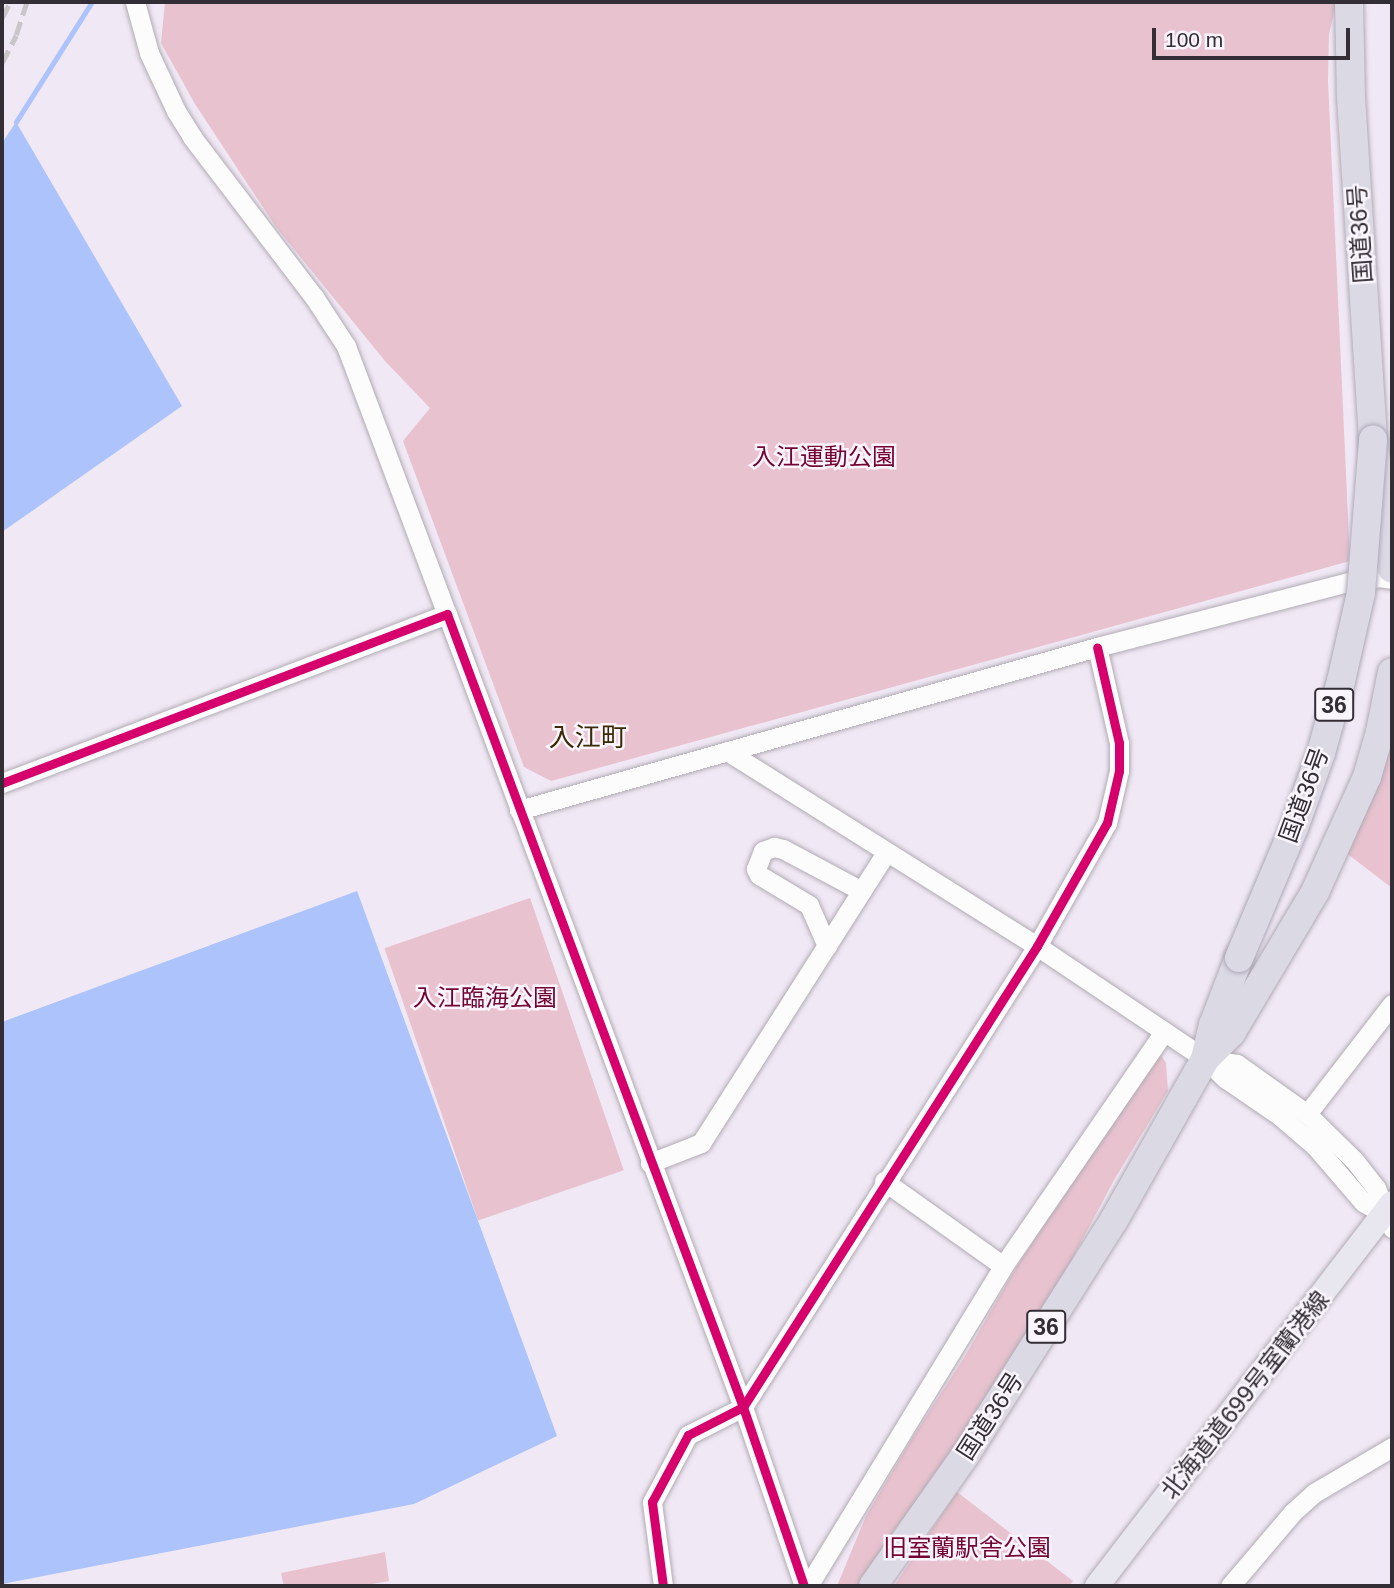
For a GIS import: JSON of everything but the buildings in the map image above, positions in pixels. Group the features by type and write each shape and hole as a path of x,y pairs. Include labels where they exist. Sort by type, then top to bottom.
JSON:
{"highway":[{"name":"国道36号","path":"1349,2 1373,439 1392,569"},
{"name":"国道36号","path":"1349,30 1362,2"},
{"name":"国道36号","path":"1205,1059 1213,1025 1294,828 1321,753 1341,681 1361,593 1373,439"},
{"name":"国道36号","path":"873,1586 967,1454 1114,1220 1205,1059 1231,1033 1315,892 1348,822 1380,732 1392,672"}],"main road":[{"name":"北海道道699号室蘭港線","path":"1097,1586 1390,1215"}],"street":[{"path":"135,2 149,53 176,111 192,137 314,297 346,346 743,1407 806,1586"},
{"path":"519,810 1097,647 1348,582 1378,577 1392,579"},
{"path":"2,783 447,614"},
{"path":"663,1586 652,1502 688,1435 743,1407 884,1181 1037,946 1107,823 1115,797 1119,743 1097,647"},
{"path":"727,751 1037,946 1205,1059 1226,1079 1280,1115 1315,1146 1363,1202 1390,1215"},
{"path":"827,946 809,905 759,875 756,869 763,851 774,847 783,849 862,891"},
{"path":"650,1163 701,1143 886,853"},
{"path":"1307,1114 1392,1004"},
{"path":"806,1586 1003,1266 1164,1032"},
{"path":"1205,1059 1237,1064 1307,1114 1354,1160 1376,1188 1390,1215"},
{"path":"884,1181 1003,1266"},
{"path":"1230,1586 1293,1513 1314,1493 1392,1447"}],"green space":[{"name":"入江運動公園","path":"165,2 1337,2 1329,34 1328,81 1350,561 551,781 524,767 403,441 430,408 385,361 276,227 195,104 161,43"},
{"path":"1392,717 1392,888 1345,852"},
{"name":"入江臨海公園","path":"530,898 624,1170 478,1220 384,948"},
{"path":"1159,1052 1166,1063 1168,1091 1114,1180 1050,1301 921,1506 858,1586 837,1586 866,1516 911,1440 965,1356 1015,1269"},
{"name":"旧室蘭駅舎公園","path":"957,1492 1073,1581 1069,1586 894,1586"},
{"path":"385,1552 389,1581 361,1586 284,1586 281,1573"}],"water":[{"path":"16,122 182,406 2,532 2,143"},
{"path":"357,891 557,1436 414,1504 2,1584 2,1022"}],"waterway":[{"path":"16,122 92,2"}],"railway":[{"path":"2,18 10,2"},
{"path":"2,63 16,35 27,2"}],"cycle path":[{"path":"2,783 447,614 743,1407 804,1586"},
{"path":"663,1586 652,1502 688,1435 743,1407 1037,946 1107,823 1119,771 1119,743 1097,647"}],"district":[{"name":"入江町","path":"588,738"}]}
